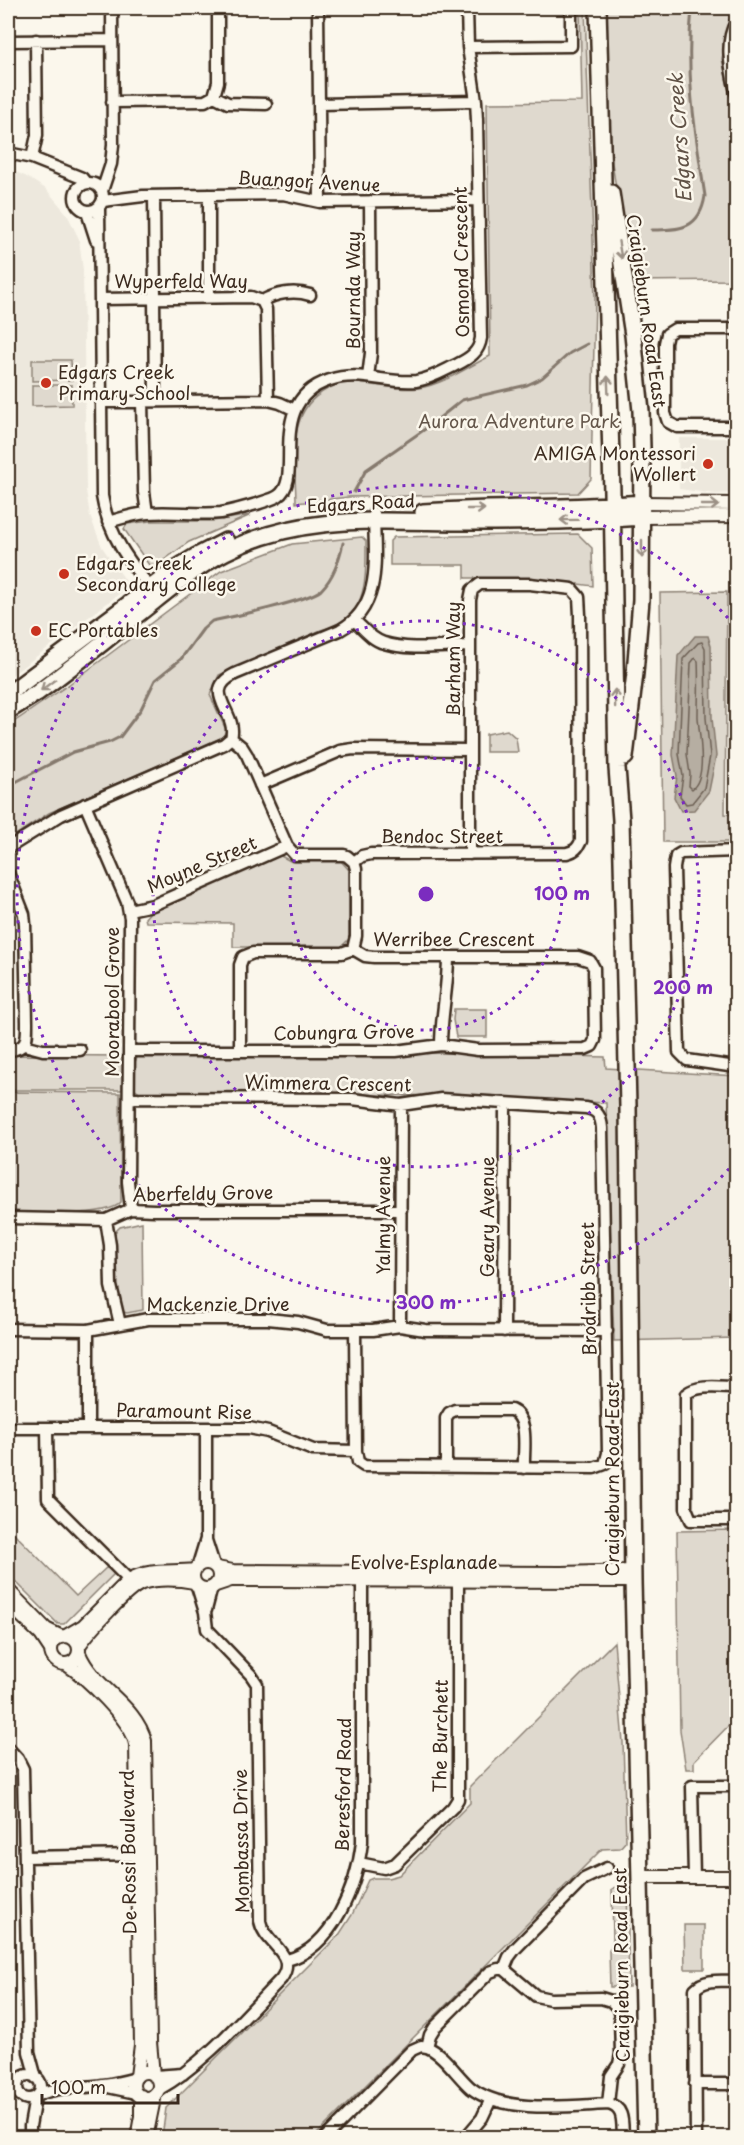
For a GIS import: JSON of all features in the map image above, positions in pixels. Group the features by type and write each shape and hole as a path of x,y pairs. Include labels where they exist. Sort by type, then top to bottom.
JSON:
{"main road":[{"name":"Craigieburn Road East","path":"598,8 631,1241 633,1576 646,2138"},
{"name":"Craigieburn Road East","path":"603,130 615,222 629,299 638,380 642,510 639,636 626,749 621,820"},
{"name":"Edgars Road","path":"8,711 37,693 195,557 237,537 303,519 612,513 642,510"},
{"name":"Edgars Road","path":"8,694 154,593"}],"street":[{"path":"112,8 112,154 101,200 99,255 102,496 108,522 122,552 154,593"},
{"path":"112,102 205,101 214,96 219,82 218,8"},
{"path":"318,8 320,202"},
{"name":"Osmond Crescent","path":"108,522 133,514 223,513 276,497 286,488 288,481 288,432 295,410 306,395 322,383 342,377 404,381 425,379 466,359 479,347 481,338 476,101 468,47 466,8"},
{"path":"468,47 571,46 571,8"},
{"path":"736,22 733,28 729,59 736,92"},
{"path":"32,158 37,135 36,40"},
{"path":"8,41 112,40"},
{"path":"214,96 228,103 266,104"},
{"path":"319,104 476,101"},
{"path":"8,153 32,158 97,185 101,200"},
{"path":"99,255 87,212 78,207 75,197 80,186 88,183 104,169 112,154"},
{"path":"53,168 76,191"},
{"name":"Buangor Avenue","path":"101,200 154,196 283,194 320,202 478,200"},
{"path":"209,195 209,297"},
{"path":"154,196 155,401"},
{"path":"87,212 101,200"},
{"name":"Bournda Way","path":"368,377 371,353 370,202"},
{"name":"Wyperfeld Way","path":"262,301 276,294 310,295"},
{"name":"Wyperfeld Way","path":"100,299 251,297 262,301 266,309 268,400"},
{"path":"736,329 671,330 666,338 665,413 670,425 677,427 736,427"},
{"path":"101,402 268,400 295,410"},
{"path":"142,401 144,492 147,513"},
{"name":"Edgars Road","path":"642,510 736,504"},
{"name":"Edgars Road","path":"642,510 736,516"},
{"path":"8,848 61,815 224,744 231,738 232,728 221,700 221,688 229,677 340,630 354,620 365,607 373,589 375,576 374,516"},
{"name":"Barham Way","path":"470,854 470,594 476,585 488,583 543,585 572,589 579,597 581,841 577,849 567,853"},
{"path":"354,620 366,632 383,643 412,646 470,646"},
{"path":"231,738 244,749 287,846 296,855 344,855 354,862 356,869 356,936 353,949"},
{"path":"260,785 340,751 353,749 470,750"},
{"name":"Moorabool Grove","path":"85,804 129,910 131,1051 128,1182 131,1209"},
{"name":"Moyne Street","path":"129,910 153,905 287,846"},
{"path":"736,851 681,853 676,856 674,868 679,1052 687,1060 736,1067"},
{"name":"Bendoc Street","path":"354,862 362,856 371,854 567,853"},
{"path":"8,873 24,914 27,1022 27,1036 24,1045 17,1050 8,1050"},
{"name":"Werribee Crescent","path":"240,1051 240,971 243,957 253,953 342,953 353,949 369,957 583,957 592,964 594,976 596,1034 592,1046"},
{"path":"441,1045 441,1022 448,979 448,957"},
{"path":"24,1045 43,1050 80,1050"},
{"name":"Cobungra Grove","path":"131,1051 396,1051 441,1045 478,1050 577,1050 592,1046"},
{"name":"Wimmera Crescent","path":"129,1098 352,1099 383,1101 400,1105 441,1099 586,1108 597,1113"},
{"name":"Geary Avenue","path":"504,1331 505,1103"},
{"name":"Yalmy Avenue","path":"400,1105 400,1326"},
{"name":"Brodribb Street","path":"597,1113 602,1128 607,1331 608,1453 605,1464"},
{"name":"Aberfeldy Grove","path":"8,1218 106,1220 131,1209 400,1210"},
{"path":"106,1220 111,1256 111,1286 120,1324"},
{"name":"Mackenzie Drive","path":"8,1329 88,1330 148,1319 277,1319 327,1330 400,1326 425,1330 607,1331"},
{"path":"88,1330 88,1428"},
{"path":"355,1330 357,1456"},
{"path":"736,1388 698,1388 686,1394 686,1508 688,1516 692,1521 736,1518"},
{"path":"446,1467 446,1418 449,1413 455,1410 511,1410 518,1413 523,1422 524,1468"},
{"name":"Paramount Rise","path":"8,1428 259,1430 313,1450 357,1456 364,1466 594,1468 605,1464"},
{"path":"47,1428 48,1499 129,1580"},
{"path":"206,1428 206,1539 196,1575 204,1589 214,1586"},
{"path":"205,1612 219,1577 206,1539"},
{"path":"8,1603 41,1635 56,1660 66,1664 74,1661 89,1632 138,1585 154,1580 196,1575 206,1562 215,1567"},
{"name":"Evolve Esplanade","path":"215,1567 233,1571 362,1576"},
{"path":"51,1650 56,1640 82,1626 129,1580 147,1572 196,1575"},
{"name":"Mombassa Drive","path":"196,1575 209,1632 257,1684 260,1921 265,1934 284,1954 286,1960"},
{"name":"Evolve Esplanade","path":"214,1586 231,1580 362,1576 633,1576"},
{"name":"Beresford Road","path":"286,1960 306,1953 327,1932 347,1899 359,1863 362,1835 362,1576"},
{"name":"The Burchett","path":"359,1863 384,1868 395,1864 453,1807 458,1799 458,1576"},
{"path":"8,1590 46,1629 74,1639 79,1650"},
{"name":"De Rossi Boulevard","path":"79,1650 90,1673 136,1720 145,1741 150,2042 154,2075"},
{"name":"De Rossi Boulevard","path":"66,1664 77,1671 127,1723 134,1737 141,2056 137,2077"},
{"path":"8,1748 23,1769 28,2052 17,2088 30,2132"},
{"path":"694,1877 692,1786 736,1786"},
{"path":"25,1857 137,1855"},
{"path":"504,1969 515,1948 577,1887 593,1874 607,1868"},
{"path":"640,1877 736,1877"},
{"path":"102,2086 148,2098 199,2062 281,1979 286,1971 286,1960"},
{"path":"427,2047 430,2034 435,2027 490,1972 498,1969 504,1969 536,1996 550,1999 601,1998 611,2001 620,2017 621,2054 619,2064 611,2076 608,2104"},
{"path":"696,2138 695,1989 711,1981 736,1981"},
{"path":"325,2138 412,2050 420,2046 435,2052 473,2089 502,2103 520,2105 608,2104 617,2107 620,2112 622,2138"},
{"path":"28,2052 41,2088 36,2096 30,2132"},
{"path":"8,2091 21,2096 36,2096 50,2089 63,2087 102,2086 137,2077 145,2072 154,2075 183,2074"},
{"path":"8,2085 29,2075 63,2087"},
{"path":"146,2138 159,2083 154,2075"},
{"path":"137,2077 134,2085 139,2095 141,2116 137,2138"},
{"path":"695,2084 736,2084"},
{"path":"465,2138 482,2118 491,2099"}],"shaded area":[{"path":"8,169 46,189 67,214 79,239 83,270 86,490 90,516 102,547 128,584 127,588 8,678"},
{"name":"AMIGA Montessori Wollert","path":"679,438 736,438 736,493 715,494 679,489"}],"green space":[{"name":"Aurora Adventure Park","path":"580,8 585,8 595,298 591,479 578,493 349,497 296,503 294,458 297,428 310,403 321,393 337,385 351,383 403,389 419,388 447,379 490,356 487,103 582,102"},
{"path":"604,8 736,8 729,22 722,59 736,123 736,280 631,281 612,163"},
{"path":"32,360 71,360 72,380 32,381"},
{"path":"32,385 72,385 72,405 32,406"},
{"path":"251,515 189,542 157,565 149,565 124,529 127,524 150,521 213,521"},
{"path":"578,534 592,548 593,586 531,578 465,578 465,565 390,565 390,541 394,537"},
{"path":"362,537 366,541 364,584 356,607 348,617 219,675 210,695 226,730 223,737 49,813 8,840 8,726 68,685 221,571 292,544"},
{"path":"727,592 725,814 736,815 736,842 663,842 660,593"},
{"path":"507,730 516,738 518,752 486,752 486,734"},
{"path":"279,855 292,862 340,860 349,870 349,939 341,947 233,947 233,923 146,922 145,918 151,911"},
{"path":"454,1009 487,1009 487,1037 456,1037"},
{"path":"461,1053 605,1057 606,1068 736,1076 736,1338 614,1341 606,1103 469,1096 141,1093 134,1088 135,1062 138,1056"},
{"path":"8,1055 123,1056 122,1090 8,1090"},
{"path":"8,1092 120,1093 121,1202 114,1207 86,1212 8,1211"},
{"path":"142,1222 143,1310 127,1313 123,1312 114,1285 115,1232 120,1227"},
{"path":"8,1527 76,1596 107,1567 114,1574 64,1624 58,1624 8,1574"},
{"path":"736,1530 736,1718 694,1761 694,1769 686,1769 680,1730 677,1531"},
{"path":"614,1642 623,1742 626,1841 620,1848 602,1849 314,2137 162,2137 166,2108 339,1935 352,1915 368,1880 399,1875 470,1803 470,1786"},
{"path":"627,1882 629,1987 610,1987 609,1951 613,1941 612,1889"},
{"path":"684,1925 704,1925 704,1969 685,1969"}],"water":[{"path":"695,636 708,636 711,646 712,718 716,756 709,791 694,810 681,811 674,797 677,776 673,755 678,656"}],"waterway":[{"name":"Edgars Creek","path":"652,230 680,228 687,225 699,215 705,196 690,79 692,8"},
{"name":"Edgars Creek","path":"354,492 366,470 462,400 527,385 542,378 570,353 587,344"},
{"name":"Edgars Creek","path":"8,786 73,752 120,737 141,709 155,680 181,659 203,629 212,621 286,604 321,590 333,574 343,543"}],"place":[{"name":"Edgars Creek Primary School","path":"46,383"},
{"name":"AMIGA Montessori Wollert","path":"708,464"},
{"name":"Edgars Creek Secondary College","path":"64,574"},
{"name":"EC Portables","path":"36,631"}]}
